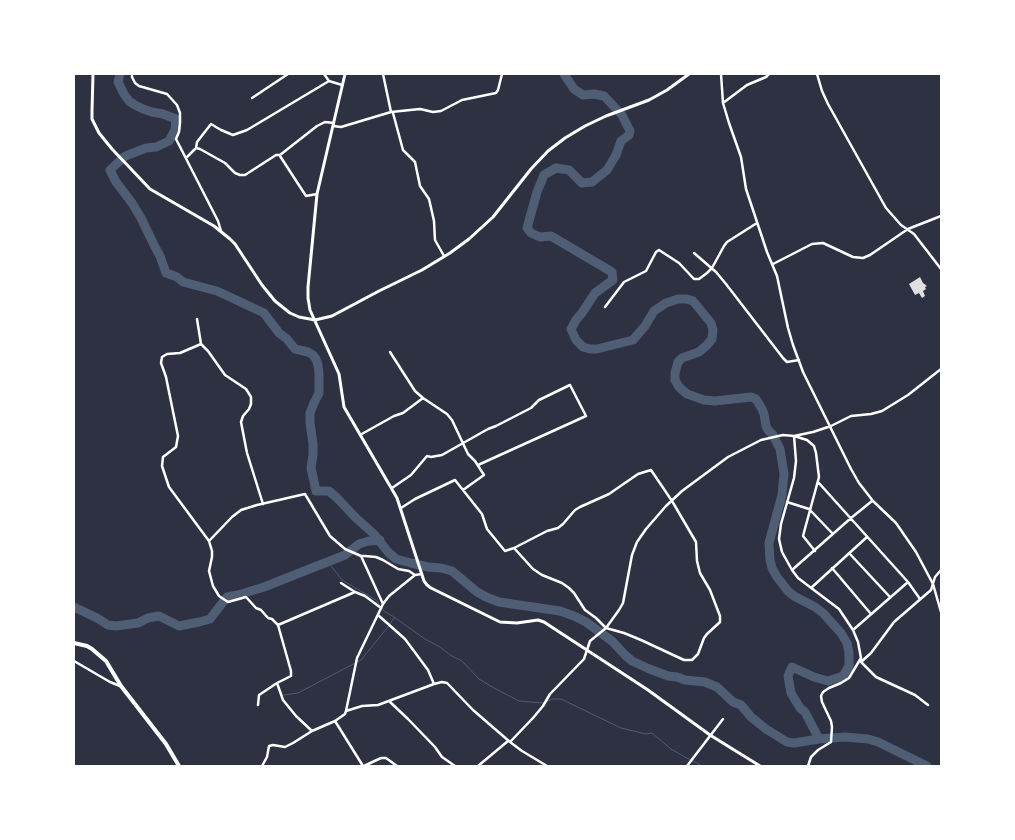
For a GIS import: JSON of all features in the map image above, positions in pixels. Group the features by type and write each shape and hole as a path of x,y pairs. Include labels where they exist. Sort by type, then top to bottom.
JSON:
{"main road":[{"path":"74,643 87,646 106,661 121,686 166,744 179,766"}],"street":[{"path":"93,74 92,118 99,133 112,149 150,189 214,226 235,244 262,286 275,301 290,313 315,320 332,316 379,290 422,270 444,256 469,239 493,217 531,169 548,151 565,138 606,116 649,100 689,74"},
{"path":"132,74 135,82 140,86 167,94 177,105 180,113 180,122 176,139 218,221 220,231"},
{"path":"252,98 288,74"},
{"path":"324,74 328,81 342,85"},
{"path":"344,74 317,194 308,298 310,310 339,374 344,408 392,488 401,508 421,572 427,585 500,622 517,623 538,620 544,622 648,690 710,735 760,766"},
{"path":"383,74 403,150 415,162 420,186 429,199 436,240 444,256"},
{"path":"196,148 225,164 240,175 245,175 276,155 280,155 317,126 325,122 341,127 392,112 420,109 433,112 441,111 462,100 496,93 502,74"},
{"path":"722,74 724,103 740,157 746,189 767,252 778,276 793,345 803,372 851,469 864,490 896,523 916,552 933,584 941,612"},
{"path":"724,103 747,85 769,74"},
{"path":"817,74 828,104 886,208 894,218 914,234 941,269"},
{"path":"186,158 196,148 197,142 211,124 233,135 247,130 328,81"},
{"path":"280,155 306,196 317,194"},
{"path":"773,264 812,244 823,243 853,257 863,258 908,230 941,216"},
{"path":"605,308 624,282 646,271 659,250 679,263 694,279 699,279 712,268 727,242 757,223"},
{"path":"694,253 712,268 726,284 783,358 787,362 799,360"},
{"path":"197,319 201,344 226,375 246,389 251,397 251,404 241,422 247,453 263,504"},
{"path":"201,344 180,353 167,354 162,358 161,363 166,377 178,436 176,447 163,457 162,466 169,487 209,541 212,551 209,571 214,586 221,597 228,602 246,597 256,608 278,625 291,676 260,695 258,705"},
{"path":"390,352 415,391 447,414 452,420 468,454 484,475 463,490"},
{"path":"794,436 813,432 851,416 882,411 908,395 941,370"},
{"path":"392,488 411,475 427,456 442,455 488,429 531,408 539,400 570,385 586,416 478,465"},
{"path":"360,435 403,413 423,398"},
{"path":"478,766 509,741 538,712 550,694 584,659 590,641 605,629 619,610 623,603 636,542 646,529 672,501 728,457 761,440 783,435 806,440 814,446 819,477 803,536 815,550"},
{"path":"794,436 796,461 794,478 781,524 779,539 782,552 798,578 839,609 853,630 858,642 861,660 876,677 915,695 928,706"},
{"path":"401,508 415,499 455,480 482,514 487,529 505,551 547,531 558,528 580,506 609,494 638,474 651,470 696,542 700,573 710,590 720,616 720,622 704,638 698,654 692,660 684,660 642,640 624,633 605,629 586,610 568,587 533,569 514,548"},
{"path":"818,482 908,582 920,599"},
{"path":"209,541 232,516 241,510 305,494 335,542 356,554 376,557 398,569 409,571 415,576"},
{"path":"792,570 873,501"},
{"path":"787,502 809,509 833,534"},
{"path":"811,588 867,537"},
{"path":"849,553 890,598"},
{"path":"361,556 383,604"},
{"path":"832,568 871,614"},
{"path":"808,766 811,757 831,742 832,727 822,702 821,696 823,692 849,678 861,660 871,653 894,622 931,590 935,577 941,570"},
{"path":"262,766 269,746 285,747 312,731 342,717 346,711 357,658 383,604 389,596 421,572"},
{"path":"853,630 908,582"},
{"path":"341,583 365,596 381,608"},
{"path":"278,625 355,592"},
{"path":"378,615 405,639 428,670 434,684"},
{"path":"74,661 110,682 121,686"},
{"path":"277,683 283,700 312,731"},
{"path":"346,711 362,706 378,705 434,684 447,683 473,710 509,741 546,766"},
{"path":"389,701 435,747 442,757 455,766"},
{"path":"687,766 723,719"},
{"path":"335,721 363,766 381,758 386,758 396,766"}],"building":[{"path":"920,277 927,286 923,291 925,296 922,298 919,293 915,295 909,284"}],"waterway":[{"path":"120,74 118,82 129,101 143,109 176,119 175,130 169,141 128,155 110,170 141,218 160,256 166,273 177,277 183,282 217,291 264,313 279,333 295,349 308,352 316,359 319,374 319,393 310,413 313,444 311,468 316,491 329,491 374,534 396,559 452,571 477,592 499,602 560,611 574,616 586,622 612,641 632,661 668,676 705,682 717,687 733,702 741,705 751,717 766,729 787,742 794,743 845,737 868,739 927,766"},
{"path":"564,74 574,89 583,95 594,94 604,96 622,115 630,131 629,135 621,141 616,155 607,170 592,182 582,183 569,170 556,168 544,175 527,228 531,233 540,237 551,236 612,272 613,280 595,293 571,329 576,340 583,347 597,349 633,340 645,326 654,311 666,303 678,299 693,301 711,323 713,330 712,339 699,352 682,358 678,362 675,380 679,387 687,394 704,400 715,401 751,397 756,399 762,409 766,426 780,449 784,474 782,495 769,543 772,568 788,591 823,613 841,633 847,643 849,653 849,666 843,676 828,681 792,667 788,676 791,693 800,708 805,712 819,739"},
{"path":"74,607 108,625 116,626 138,623 148,618 159,616 179,626 199,622 210,619 227,597 264,587 345,555 359,544 380,540"},
{"path":"328,562 342,580 376,600 384,611 425,639 462,661 479,679 494,688 519,701 543,703 553,699 561,699 621,728 646,734 652,733 671,749 702,766"},
{"path":"284,695 298,693 361,660 394,618"}]}
